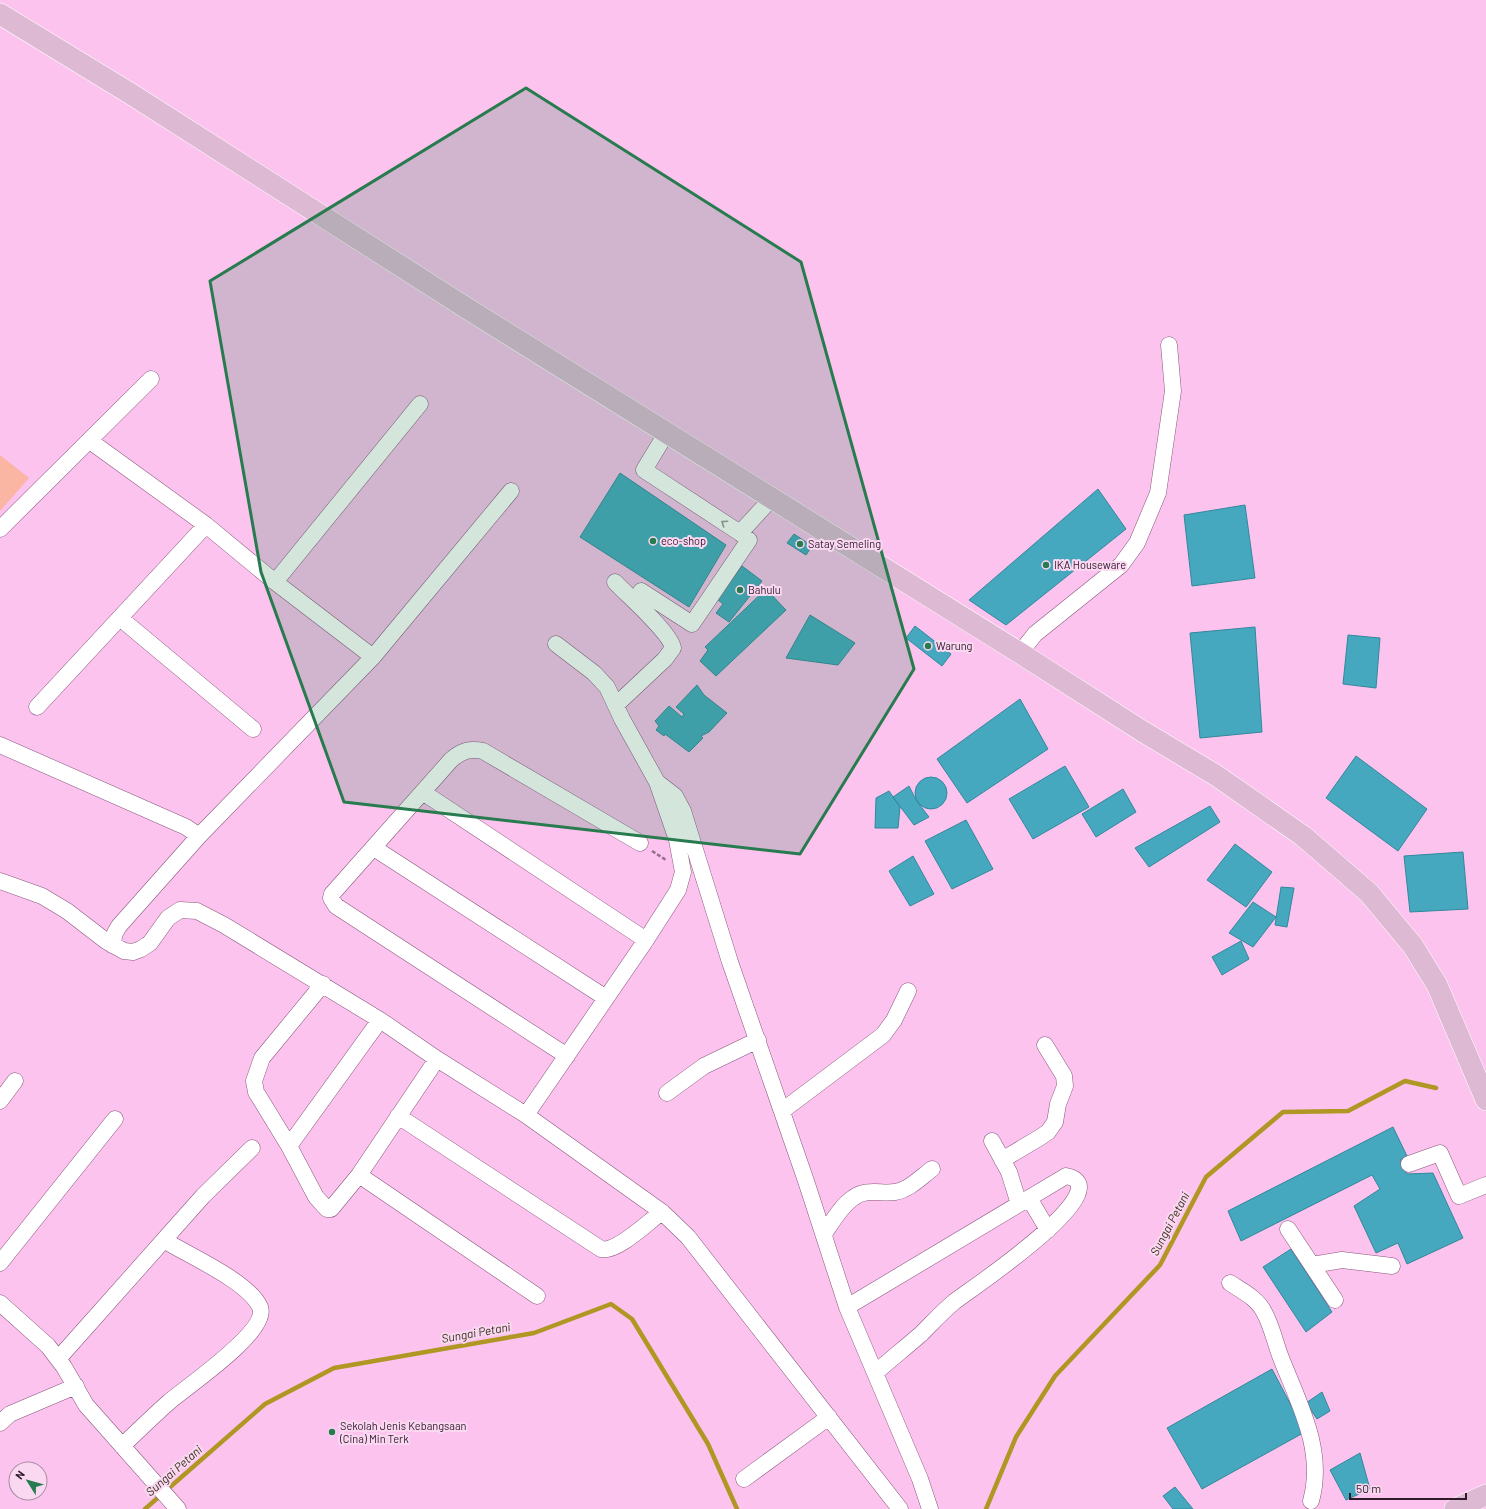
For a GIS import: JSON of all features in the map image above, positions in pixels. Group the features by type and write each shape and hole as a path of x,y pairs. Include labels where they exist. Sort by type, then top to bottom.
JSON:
{"main road":[{"path":"0,14 131,94 468,309 1020,653 1142,731 1217,776 1304,836 1370,893 1413,946 1437,985 1486,1100"},
{"path":"1455,1509 1486,1495"}],"street":[{"path":"1020,653 1041,630 1121,565 1137,544 1158,493 1173,391 1170,345"},
{"path":"0,529 151,379"},
{"path":"275,582 420,404"},
{"path":"642,591 692,624 749,540 644,470 667,432"},
{"path":"90,441 206,524 275,582 373,657"},
{"path":"112,945 115,933 119,926 199,836 373,657 511,491"},
{"path":"740,533 772,498"},
{"path":"37,707 206,524"},
{"path":"614,582 658,626 672,643 673,648 665,659 616,705"},
{"path":"120,618 253,729"},
{"path":"526,1115 646,940 678,890 683,872 677,840 656,782 616,705 600,678 556,644"},
{"path":"0,745 186,827 199,836"},
{"path":"567,1056 336,906 331,898 334,890 374,848 457,755 472,749 483,750 640,843"},
{"path":"656,782 675,796 682,811 730,962 824,1234 847,1307 920,1479 930,1509"},
{"path":"424,793 646,940"},
{"path":"374,848 606,998"},
{"path":"0,881 42,896 67,911 112,945 124,951 133,952 140,950 150,942 173,914 180,910 197,911 224,925 323,984 380,1020 437,1059 526,1115 662,1212 688,1237 830,1417 900,1509"},
{"path":"323,984 262,1058 254,1081 256,1092 289,1146 316,1197 327,1208 331,1209 337,1203 359,1175 437,1059"},
{"path":"782,1111 883,1034 894,1020 908,991"},
{"path":"289,1146 380,1020"},
{"path":"667,1093 704,1066 758,1040"},
{"path":"1002,1160 1048,1132 1055,1122 1058,1104 1065,1086 1064,1076 1045,1045"},
{"path":"0,1101 15,1081"},
{"path":"398,1116 602,1249 606,1250 616,1247 662,1212"},
{"path":"0,1264 115,1119"},
{"path":"992,1141 1024,1201 1048,1230"},
{"path":"58,1359 204,1196 252,1148"},
{"path":"1409,1164 1440,1153 1459,1196 1486,1185"},
{"path":"824,1234 843,1207 853,1198 861,1194 872,1192 896,1192 905,1189 932,1169"},
{"path":"359,1175 537,1296"},
{"path":"847,1307 1066,1176 1072,1177 1077,1181 1078,1187 1072,1204 1065,1214 1048,1230 954,1302 875,1373"},
{"path":"1288,1229 1335,1300"},
{"path":"122,1446 170,1401 217,1364 245,1339 261,1317 260,1308 255,1299 238,1282 164,1240"},
{"path":"1312,1264 1342,1260 1392,1266"},
{"path":"1230,1283 1251,1296 1264,1312 1280,1357 1308,1426 1315,1455 1315,1486 1311,1501"},
{"path":"0,1303 48,1346 76,1386 86,1405 178,1509"},
{"path":"0,1423 10,1414 76,1386"},
{"path":"744,1479 830,1417"}],"path":[{"path":"640,843 683,872"}],"highlighted area":[{"path":"526,88 801,262 914,669 800,854 344,802 261,572 210,281"}],"shaded area":[{"path":"0,455 29,478 0,511"}],"building":[{"name":"eco-shop","path":"620,473 726,545 689,607 580,537"},
{"name":"IKA Houseware","path":"1098,489 1126,529 1006,625 969,600"},
{"path":"1245,505 1255,578 1192,586 1184,515"},
{"name":"Satay Semeling","path":"794,534 812,546 806,555 787,543"},
{"name":"Bahulu","path":"742,566 762,581 729,622 716,613 723,604 717,599"},
{"path":"766,589 786,610 716,676 700,661 708,650 705,647"},
{"path":"810,615 855,643 838,665 786,658"},
{"name":"Warung","path":"915,626 951,654 942,666 906,638"},
{"path":"1255,627 1262,732 1200,738 1190,633"},
{"path":"1348,635 1380,638 1376,688 1343,684"},
{"path":"697,685 704,695 727,713 709,732 701,736 703,738 689,752 665,734 664,736 656,730 659,726 655,721 669,706 682,717 684,714 676,707"},
{"path":"1020,699 1048,749 967,803 937,759"},
{"path":"1356,756 1427,809 1398,851 1326,798"},
{"path":"1065,766 1089,807 1033,839 1009,799"},
{"path":"928,777 934,777 943,781 947,793 943,805 934,809 928,809 919,805 915,796 915,790 919,781"},
{"path":"909,786 916,800 929,817 914,825 893,797"},
{"path":"1123,789 1136,812 1096,837 1082,814"},
{"path":"889,791 900,807 898,828 875,828 876,798"},
{"path":"1210,806 1220,822 1149,867 1135,848"},
{"path":"966,820 993,869 952,889 925,841"},
{"path":"1235,844 1272,872 1246,907 1207,880"},
{"path":"1463,852 1468,909 1410,912 1404,856"},
{"path":"913,856 934,894 910,906 889,871"},
{"path":"1281,887 1294,888 1287,927 1275,925"},
{"path":"1253,902 1276,917 1253,947 1229,933"},
{"path":"1241,941 1249,959 1222,975 1212,957"},
{"path":"1393,1127 1407,1156 1400,1160 1407,1174 1433,1173 1463,1238 1407,1264 1398,1243 1376,1253 1354,1206 1380,1189 1372,1175 1241,1241 1228,1211"},
{"path":"1291,1249 1332,1312 1306,1332 1263,1267"},
{"path":"1272,1369 1305,1432 1202,1489 1167,1428"},
{"path":"1322,1392 1330,1411 1317,1419 1306,1403"},
{"path":"1360,1453 1370,1489 1346,1500 1330,1470"},
{"path":"1175,1487 1193,1509 1173,1509 1163,1496"}],"waterway":[{"name":"Sungai Petani","path":"986,1509 1016,1437 1055,1376 1160,1265 1206,1177 1283,1112 1348,1111 1405,1081 1436,1088"},
{"name":"Sungai Petani","path":"145,1509 265,1404 334,1368 534,1333 611,1304 632,1319 708,1444 737,1509"}],"place":[{"name":"eco-shop","path":"653,541"},
{"name":"Satay Semeling","path":"800,544"},
{"name":"IKA Houseware","path":"1046,565"},
{"name":"Bahulu","path":"740,590"},
{"name":"Warung","path":"928,646"},
{"name":"Sekolah Jenis Kebangsaan (Cina) Min Terk","path":"332,1432"}]}
